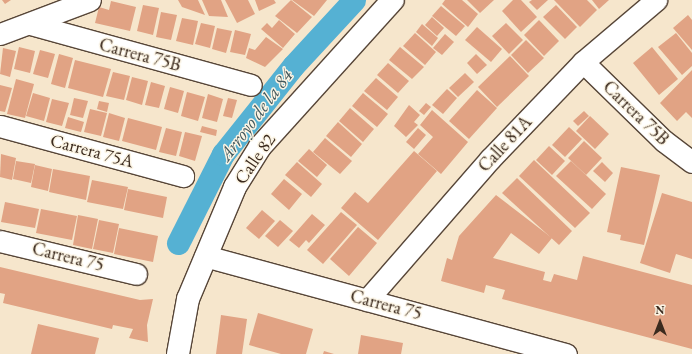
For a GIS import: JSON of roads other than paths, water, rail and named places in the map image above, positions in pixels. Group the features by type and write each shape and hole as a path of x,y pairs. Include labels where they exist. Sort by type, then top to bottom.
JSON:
{"street":[{"path":"0,34 30,24 90,0"},
{"name":"Calle 82","path":"178,354 188,299 204,256 235,186 260,146 393,0"},
{"name":"Calle 81A","path":"367,300 490,159 583,62 656,0"},
{"name":"Carrera 75B","path":"30,24 251,85"},
{"name":"Carrera 75B","path":"583,62 664,141 692,162"},
{"name":"Carrera 75A","path":"0,126 183,176"},
{"name":"Carrera 75","path":"0,241 136,274"},
{"name":"Carrera 75","path":"204,256 566,354"}],"waterway":[{"name":"Arroyo de la 84","path":"178,243 223,154 293,66 354,0"}]}
